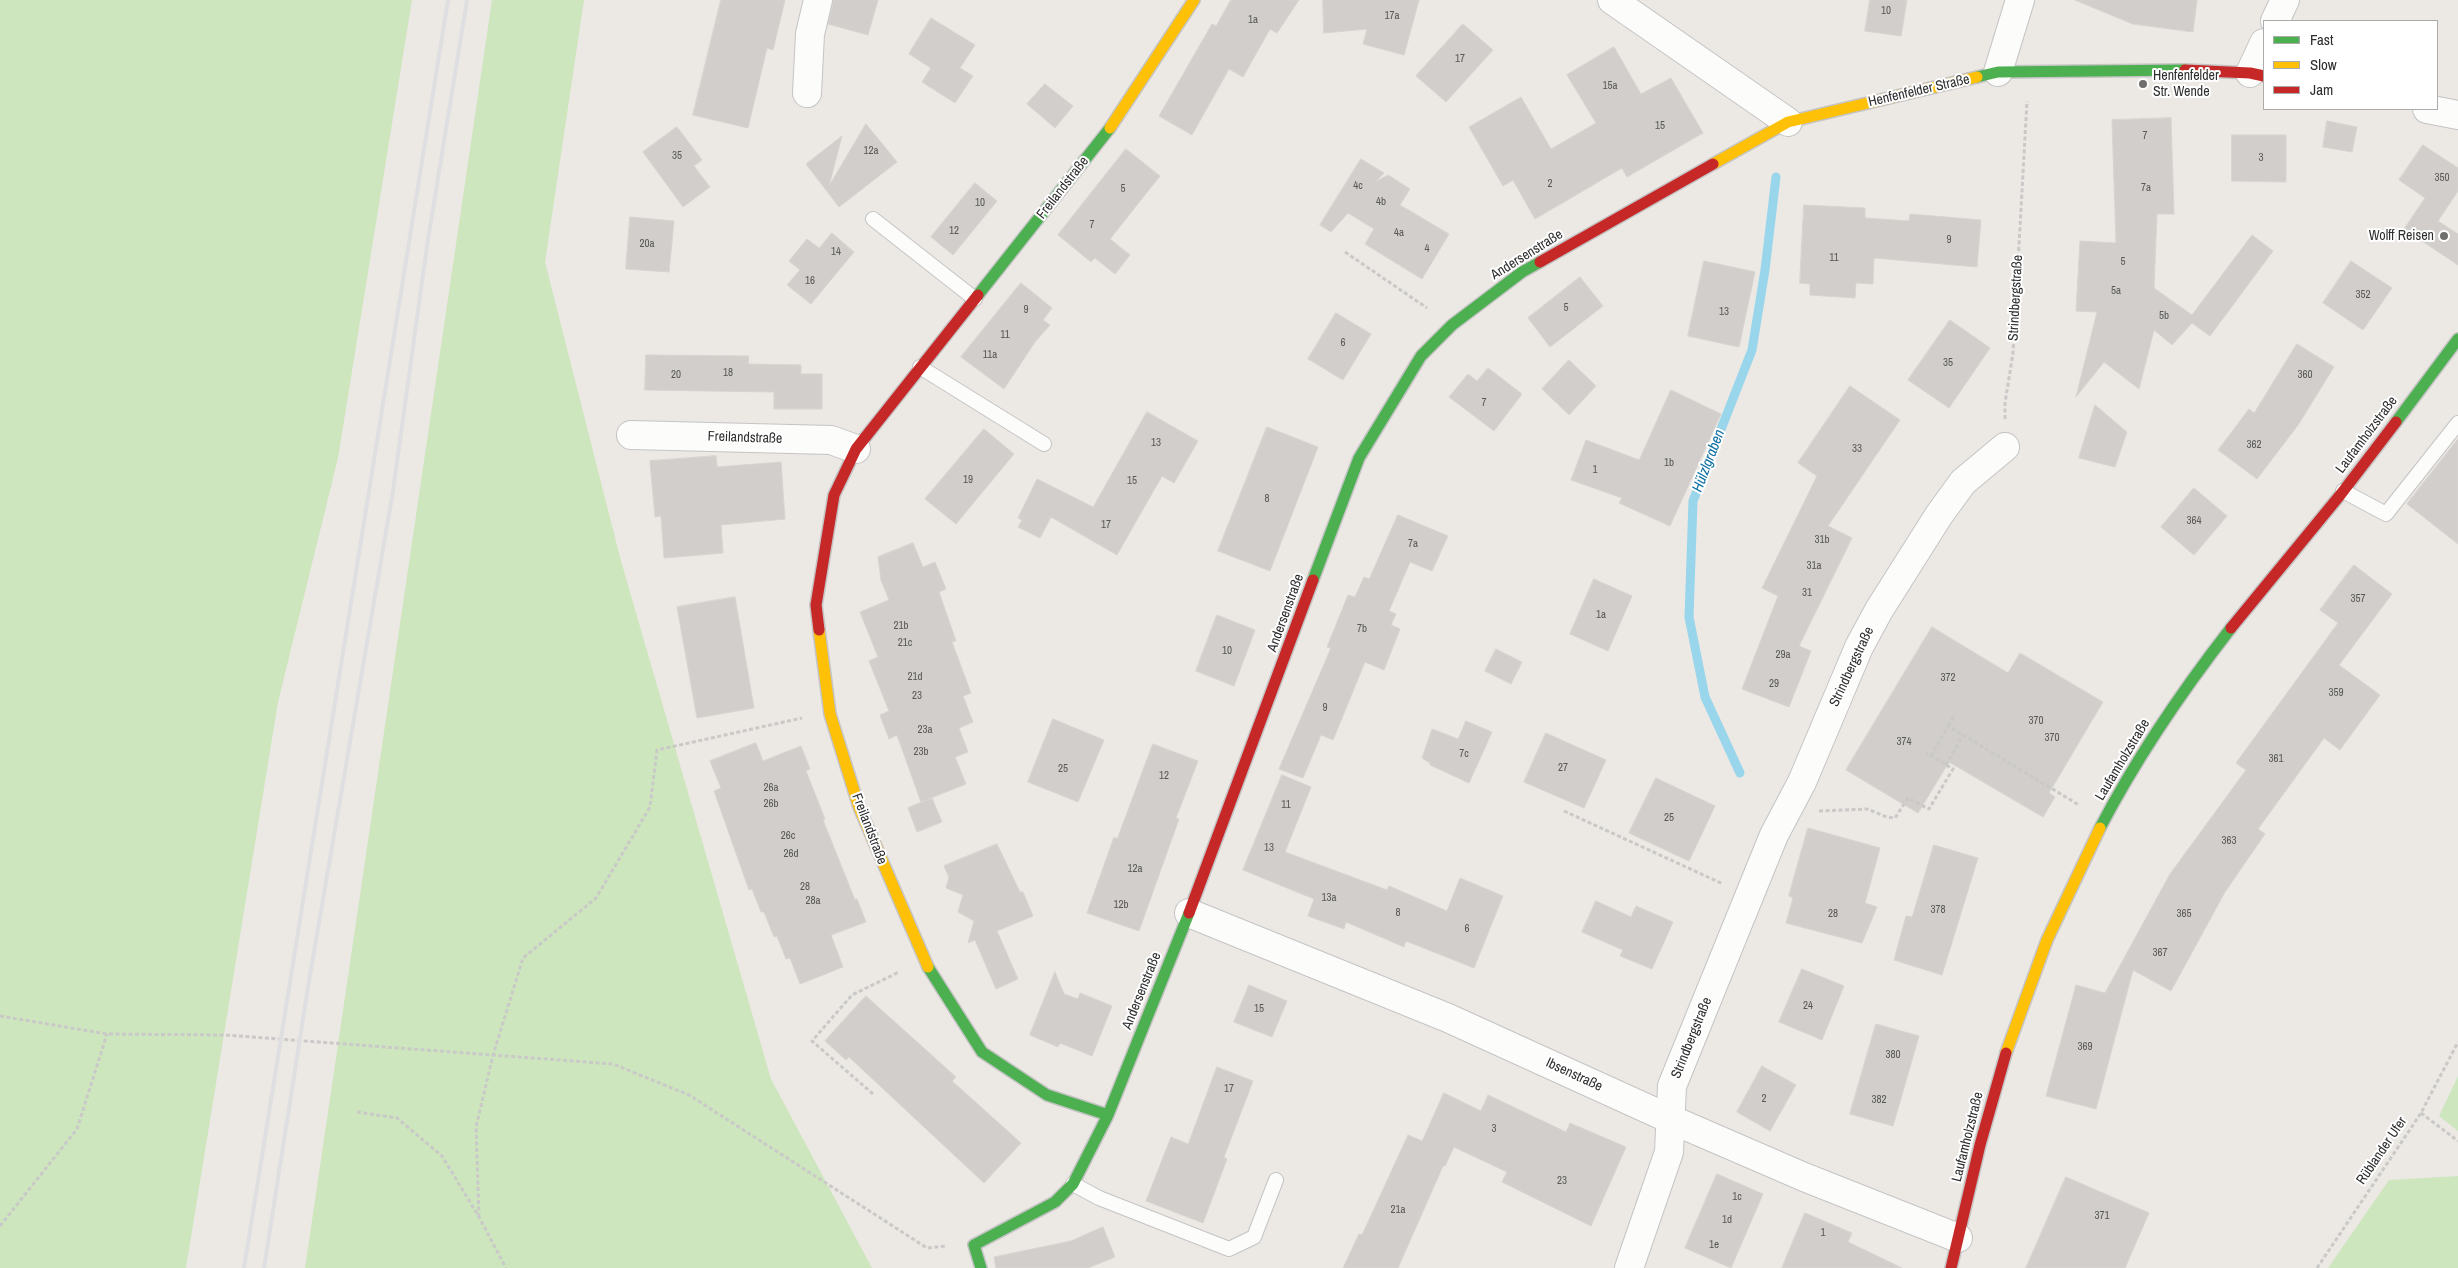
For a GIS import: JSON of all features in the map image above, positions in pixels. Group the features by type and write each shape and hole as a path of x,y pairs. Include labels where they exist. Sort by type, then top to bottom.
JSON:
{"street":[{"path":"807,93 810,34 818,0"},
{"name":"Freilandstraße","path":"1108,1115 1047,1095 982,1052 931,974 859,807 830,714 816,604 834,495 856,449 1110,128 1194,0"},
{"path":"1612,0 1788,122"},
{"path":"1998,72 2020,0"},
{"path":"2275,20 2285,0"},
{"path":"2257,74 2263,47"},
{"name":"Henfenfelder Straße","path":"1788,122 1998,72 2126,70 2257,74"},
{"path":"2432,110 2458,115"},
{"name":"Andersenstraße","path":"974,1244 1056,1202 1073,1184 1108,1115 1189,913 1359,458 1421,356 1452,325 1522,272 1788,122"},
{"name":"Laufamholzstraße","path":"1951,1268 1992,1099 2016,1021 2057,918 2105,820 2148,746 2211,654 2343,490 2458,339"},
{"name":"Freilandstraße","path":"631,435 831,440 856,449"},
{"name":"Strindbergstraße","path":"1629,1268 1670,1152 1672,1086 1749,896 1786,812 1802,782 1839,690 1879,610 1914,552 1963,482 2005,447"},
{"name":"Ibsenstraße","path":"1189,913 1448,1018 1670,1119 1848,1195 1958,1238"},
{"path":"974,1244 981,1268"}],"lane":[{"path":"873,219 975,299"},
{"path":"920,367 1044,444"},
{"path":"2343,490 2386,514 2458,423"},
{"path":"1073,1184 1098,1198 1229,1249 1254,1237 1276,1180"}],"path":[{"name":"Strindbergstraße","path":"2005,447 2005,403 2013,353 2028,73"},
{"path":"1345,252 1452,325"},
{"path":"479,1216 476,1127 493,1054 524,958 596,898 650,807 657,750 780,722 830,714"},
{"path":"1931,756 1955,714"},
{"path":"1948,726 2105,820"},
{"path":"1946,765 1963,735"},
{"path":"1786,812 1867,809 1895,818 1908,798 1929,808 1953,769 1926,753"},
{"path":"1564,811 1749,896"},
{"path":"873,1094 812,1041 852,995 924,960"},
{"path":"0,1016 107,1034 225,1035 613,1064 689,1095 927,1248 974,1244"},
{"path":"0,1226 77,1129 107,1034"},
{"name":"Rüblander Ufer","path":"2317,1268 2421,1114 2458,1042"},
{"path":"357,1112 398,1118 442,1156 479,1216 506,1268"},
{"path":"2421,1114 2458,1141"}],"green space":[{"path":"0,0 412,0 338,458 278,702 186,1268 0,1268"},
{"path":"492,0 584,0 545,262 621,561 771,1079 872,1268 305,1268"},
{"path":"2458,1076 2458,1131 2439,1116"},
{"path":"2458,1176 2458,1268 2328,1268 2389,1180"}],"building":[{"path":"721,0 785,0 773,50 767,48 748,128 693,115"},
{"path":"834,0 878,0 868,35 828,24"},
{"path":"1231,0 1299,0 1277,33 1270,29 1243,77 1229,69 1192,135 1159,116 1212,24 1216,26"},
{"path":"1323,0 1419,0 1404,55 1363,44 1367,29 1324,33"},
{"path":"1870,0 1907,0 1901,36 1865,31"},
{"path":"2075,0 2197,0 2193,32 2133,24"},
{"path":"931,18 975,45 960,68 973,76 955,103 922,82 931,68 909,54"},
{"path":"1463,24 1493,50 1446,102 1416,76"},
{"path":"1614,47 1641,94 1671,78 1703,133 1627,177 1622,168 1535,219 1513,180 1503,186 1469,127 1521,97 1551,149 1596,123 1567,75"},
{"path":"1045,84 1073,106 1055,128 1027,104"},
{"path":"2171,118 2174,214 2157,214 2154,288 2192,315 2252,235 2273,251 2210,336 2192,323 2172,345 2154,330 2139,389 2104,362 2076,397 2097,312 2076,311 2080,241 2116,243 2112,120"},
{"path":"2327,121 2357,127 2352,152 2323,147"},
{"path":"866,124 897,162 839,207 806,164 842,136 829,186"},
{"path":"677,127 702,160 694,166 710,187 683,207 643,152"},
{"path":"2232,135 2286,135 2286,182 2232,181"},
{"path":"2423,145 2458,168 2458,191 2438,221 2458,234 2458,265 2404,229 2425,198 2399,180"},
{"path":"1126,149 1160,176 1110,239 1130,255 1115,274 1095,258 1091,262 1058,235"},
{"path":"1361,159 1384,173 1375,182 1388,175 1410,189 1400,205 1449,234 1422,279 1365,244 1374,229 1348,213 1331,232 1320,225"},
{"path":"975,183 997,201 953,255 931,237"},
{"path":"1804,205 1865,208 1865,218 1909,221 1910,214 1981,220 1977,267 1874,258 1873,284 1856,283 1855,298 1810,295 1810,284 1800,283"},
{"path":"630,217 674,221 669,272 626,269"},
{"path":"832,233 854,252 811,304 787,285 800,270 789,261 807,239 819,248"},
{"path":"1704,261 1755,272 1739,347 1688,336"},
{"path":"2351,261 2392,288 2363,330 2323,303"},
{"path":"1580,277 1603,306 1550,347 1528,318"},
{"path":"1021,283 1052,308 1043,320 1050,325 1035,342 1004,389 961,357"},
{"path":"1336,313 1371,334 1343,380 1308,359"},
{"path":"1950,320 1990,348 1949,408 1908,380"},
{"path":"2297,344 2334,367 2298,425 2257,479 2218,450 2249,409 2254,413"},
{"path":"646,355 749,356 748,364 801,365 801,374 822,374 822,409 774,409 774,392 645,390"},
{"path":"1569,360 1596,386 1569,415 1542,389"},
{"path":"1488,368 1522,394 1494,431 1449,397 1468,374 1477,381"},
{"path":"1850,386 1900,420 1828,526 1852,538 1799,646 1811,651 1789,707 1742,689 1778,596 1762,588 1817,476 1798,463"},
{"path":"1671,390 1721,414 1670,526 1619,503 1622,498 1571,480 1586,440 1639,460"},
{"path":"2095,405 2127,432 2115,467 2079,458"},
{"path":"1147,412 1198,441 1174,483 1162,476 1117,555 1051,517 1040,538 1018,527 1022,520 1018,518 1037,479 1093,507"},
{"path":"1267,427 1318,447 1270,571 1218,551"},
{"path":"984,429 1014,454 956,524 925,499"},
{"path":"2458,439 2458,544 2407,504"},
{"path":"716,456 717,467 781,462 785,519 721,525 723,553 664,558 661,516 655,517 650,461"},
{"path":"2194,488 2227,516 2194,555 2161,527"},
{"path":"1398,515 1448,536 1432,571 1410,562 1389,611 1396,614 1391,625 1400,629 1384,670 1365,662 1333,740 1321,735 1303,778 1279,769 1331,648 1327,647 1348,595 1355,597 1364,577 1369,579"},
{"path":"913,543 923,567 935,562 946,589 939,592 956,641 952,642 971,693 963,696 973,722 959,728 968,752 955,757 966,784 921,802 897,735 889,739 880,715 889,711 869,661 878,657 860,612 889,600 881,580 878,557"},
{"path":"2354,565 2392,594 2339,665 2380,695 2340,750 2324,738 2258,829 2265,834 2225,892 2171,991 2133,970 2096,1109 2046,1096 2076,985 2105,993 2170,874 2246,770 2236,763 2338,623 2320,610"},
{"path":"1594,579 1632,596 1608,651 1570,634"},
{"path":"735,597 754,708 697,718 677,607"},
{"path":"1217,615 1255,630 1234,686 1196,671"},
{"path":"1932,627 2008,673 2020,653 2103,702 2049,793 2055,797 2043,817 1949,762 1918,813 1846,770"},
{"path":"1496,649 1522,662 1511,684 1485,671"},
{"path":"1053,719 1104,740 1078,802 1028,782"},
{"path":"1466,721 1492,732 1469,783 1430,765 1430,763 1422,758 1432,729 1458,739"},
{"path":"1546,733 1606,760 1584,808 1524,782"},
{"path":"756,743 763,761 801,746 810,769 806,771 825,819 823,820 855,900 857,899 866,922 831,935 843,967 800,984 790,958 786,959 777,936 774,937 764,912 761,912 752,889 749,890 714,791 721,788 710,761"},
{"path":"1153,744 1198,761 1176,818 1179,819 1139,931 1087,913 1114,837 1117,839"},
{"path":"1282,775 1311,787 1285,852 1387,890 1389,886 1447,911 1460,878 1503,896 1474,968 1406,941 1404,947 1346,922 1344,929 1308,916 1314,899 1243,870"},
{"path":"1656,778 1715,806 1689,861 1629,833"},
{"path":"932,798 942,822 917,832 908,808"},
{"path":"1808,828 1880,848 1865,903 1877,907 1862,943 1786,923 1793,898 1789,896"},
{"path":"997,844 1020,892 1023,892 1033,916 997,931 1018,979 996,989 975,940 968,943 974,921 958,912 963,895 946,888 949,877 944,866"},
{"path":"1934,845 1978,858 1942,975 1894,960 1906,916 1912,917"},
{"path":"1596,901 1631,917 1636,906 1673,922 1652,969 1620,956 1623,950 1582,932"},
{"path":"1802,969 1844,986 1822,1040 1779,1022"},
{"path":"1055,972 1064,994 1078,999 1080,993 1112,1006 1092,1056 1060,1043 1058,1047 1030,1035"},
{"path":"1249,985 1287,1001 1272,1037 1234,1022"},
{"path":"866,996 956,1077 952,1081 1021,1143 984,1183 849,1057 846,1060 825,1041"},
{"path":"1876,1024 1919,1036 1893,1126 1850,1114"},
{"path":"1762,1066 1796,1085 1770,1131 1737,1112"},
{"path":"1217,1067 1253,1081 1224,1157 1227,1159 1203,1223 1146,1201 1171,1137 1188,1144"},
{"path":"1444,1093 1481,1111 1488,1095 1566,1132 1570,1123 1626,1147 1591,1226 1502,1182 1507,1172 1454,1147 1445,1166 1443,1166 1398,1268 1343,1268 1359,1234 1362,1235 1408,1135 1422,1141"},
{"path":"1717,1174 1763,1194 1731,1268 1685,1248"},
{"path":"2066,1177 2149,1213 2125,1268 2026,1268"},
{"path":"1805,1213 1852,1233 1848,1242 1902,1268 1782,1268"},
{"path":"1103,1227 1115,1257 1088,1268 996,1268 994,1257 1071,1241"}],"waterway":[{"name":"Hülzlgraben","path":"1740,773 1705,697 1689,617 1693,501 1752,350 1765,270 1776,177"}],"railway":[{"path":"244,1268 448,0"},
{"path":"264,1268 308,987 393,491 427,246 467,0"}],"traffic: fast":[{"path":"1977,77 1998,72 2185,70"},
{"path":"978,295 1110,128"},
{"path":"1313,580 1359,458 1421,356 1452,325 1522,272 1540,262"},
{"path":"2396,422 2458,339"},
{"path":"2100,828 2129,776 2161,725 2231,628"},
{"path":"981,1268 974,1245 1055,1202 1073,1184 1108,1115 1189,913"},
{"path":"928,967 982,1052 1047,1095 1108,1115"}],"traffic: slow":[{"path":"1110,128 1194,0"},
{"path":"1713,164 1788,122 1977,77"},
{"path":"819,630 830,714 859,807 928,967"},
{"path":"2006,1053 2047,940 2100,828"}],"traffic: jam":[{"path":"2185,70 2250,73 2263,76"},
{"path":"1540,262 1713,164"},
{"path":"819,630 816,605 834,495 856,449 978,295"},
{"path":"2231,628 2341,494 2396,422"},
{"path":"1189,913 1313,580"},
{"path":"1951,1268 1980,1145 2006,1053"}],"place":[{"name":"Henfenfelder Str. Wende","path":"2143,84"},
{"name":"Wolff Reisen","path":"2444,236"}]}
